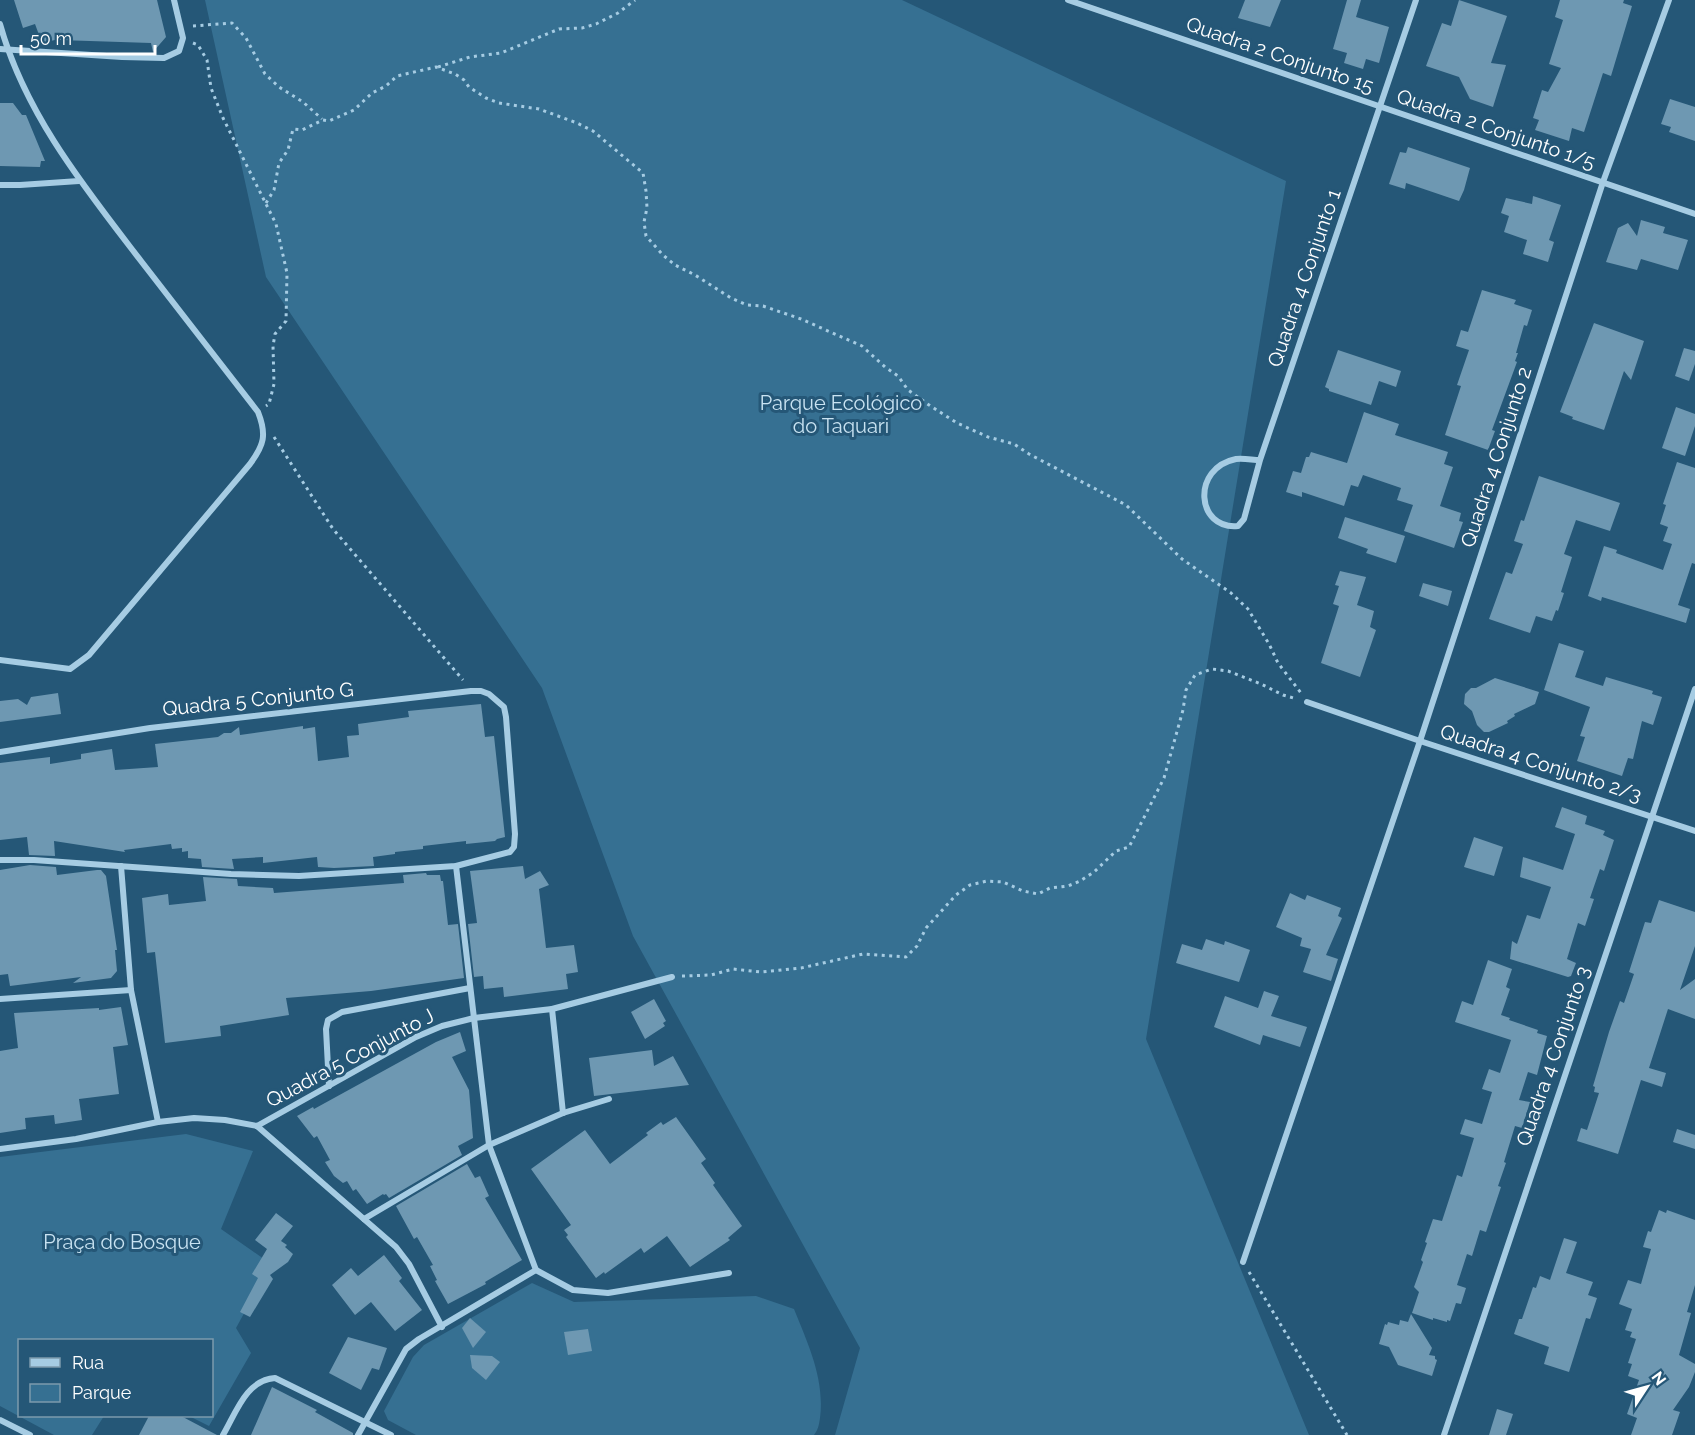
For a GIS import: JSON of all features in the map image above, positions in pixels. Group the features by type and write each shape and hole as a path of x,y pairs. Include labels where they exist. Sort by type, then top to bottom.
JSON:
{"street":[{"path":"4,49 164,58 179,51 183,38 174,0"},
{"name":"Quadra 2 Conjunto 15","path":"1068,0 1379,106"},
{"name":"Quadra 4 Conjunto 1","path":"1260,460 1237,459 1219,466 1208,478 1203,493 1206,508 1228,527 1238,526 1244,519 1260,460 1416,0"},
{"name":"Quadra 4 Conjunto 2","path":"1420,741 1603,183 1669,0"},
{"path":"0,24 4,49 40,118 79,181 258,412 264,437 259,452 89,655 70,669 0,660"},
{"name":"Quadra 2 Conjunto 1/5","path":"1379,106 1695,214"},
{"path":"0,184 79,181"},
{"name":"Quadra 4 Conjunto 3","path":"1444,1435 1695,689"},
{"name":"Quadra 5 Conjunto G","path":"0,752 150,728 481,691 489,694 504,707 515,834 514,847 510,852 456,866"},
{"name":"Quadra 4 Conjunto 2/3","path":"1307,702 1695,831"},
{"path":"1243,1262 1420,741"},
{"path":"0,860 34,860 299,876 456,866 489,1145 536,1270 573,1290 608,1293 729,1273"},
{"path":"121,866 130,990 158,1122"},
{"name":"Quadra 5 Conjunto J","path":"442,1327 409,1264 396,1247 257,1126 416,1037 442,1026 474,1018 552,1009 672,977"},
{"path":"329,1086 326,1029 328,1020 342,1012 470,988"},
{"path":"0,999 130,990"},
{"path":"552,1009 563,1113"},
{"path":"364,1219 489,1145 563,1113 609,1099"},
{"path":"0,1149 76,1139 158,1122 194,1118 225,1120 257,1126"},
{"path":"358,1435 406,1349 536,1270"},
{"path":"223,1435 250,1389 265,1379 275,1378 390,1435"},
{"path":"0,1420 30,1435"}],"path":[{"path":"181,28 232,24 246,38 265,74 279,87 303,102 319,118 329,121 354,110 372,93 386,86 398,76 470,57 501,53 559,29 582,28 596,24 618,13 635,0"},
{"path":"183,38 198,45 207,60 211,88 223,118 276,224 287,273 286,321 275,334 273,346 274,384 269,404 258,412 333,529 471,691"},
{"path":"436,67 455,74 486,98 499,103 539,110 593,131 643,172 647,208 644,222 646,236 675,265 747,305 763,306 801,319 862,346 898,376 908,390 957,423 988,437 1014,444 1126,505 1182,559 1231,593 1248,609 1278,663 1307,702"},
{"path":"266,203 274,190 279,163 288,150 293,129 303,130 323,120"},
{"path":"672,977 711,975 733,969 761,972 790,970 863,954 906,957 917,946 926,928 956,896 970,885 987,881 1003,882 1023,891 1038,894 1050,888 1080,882 1116,851 1129,847 1164,778 1183,710 1186,690 1194,675 1212,669 1228,671 1283,695 1307,702"},
{"path":"1243,1262 1347,1435"}],"green space":[{"name":"Parque Ecológico do Taquari","path":"205,0 902,0 1286,181 1146,1039 1309,1435 835,1435 860,1348 633,936 542,688 266,277"},
{"name":"Praça do Bosque","path":"186,1134 253,1151 221,1229 271,1264 236,1328 251,1353 209,1426 191,1417 213,1417 213,1339 18,1339 18,1416 0,1406 0,1157"},
{"path":"532,1283 574,1302 756,1296 794,1309 818,1376 820,1421 814,1435 416,1435 388,1420 384,1411 413,1357 424,1345"},
{"name":"Praça do Bosque","path":"20,1417 103,1417 92,1435 54,1435"}],"building":[{"path":"14,0 157,0 166,37 153,52 151,43 59,39 42,43 35,24 23,28"},
{"path":"1245,0 1281,0 1270,27 1238,18"},
{"path":"1347,0 1361,0 1356,17 1389,27 1379,63 1366,59 1363,69 1344,63 1347,53 1333,49"},
{"path":"1459,0 1507,16 1491,63 1506,65 1493,107 1470,99 1459,77 1426,66 1442,23 1451,26"},
{"path":"1560,0 1624,0 1623,3 1632,6 1611,76 1603,73 1584,132 1572,128 1569,141 1535,130 1539,120 1533,118 1542,90 1548,92 1561,68 1549,64 1563,20 1555,17"},
{"path":"1670,99 1695,107 1695,141 1669,132 1671,127 1661,124"},
{"path":"0,103 13,103 22,115 26,115 45,161 41,161 40,167 0,166"},
{"path":"1408,147 1470,168 1459,201 1406,183 1405,189 1389,184 1400,152 1406,153"},
{"path":"1533,196 1561,205 1549,240 1554,242 1548,262 1523,254 1527,240 1504,232 1509,216 1501,213 1506,198 1532,204"},
{"path":"1641,220 1665,227 1663,233 1688,240 1678,270 1641,259 1637,270 1606,262 1618,228 1628,223 1637,236"},
{"path":"1482,290 1516,300 1514,304 1532,310 1527,326 1524,325 1516,353 1518,353 1515,361 1517,362 1492,430 1495,431 1488,450 1445,435 1461,386 1457,385 1469,350 1456,346 1461,330 1468,332"},
{"path":"1594,323 1644,341 1631,380 1624,371 1604,430 1572,419 1573,417 1560,412"},
{"path":"1684,348 1695,351 1695,364 1689,381 1675,376"},
{"path":"1338,350 1401,371 1396,387 1379,381 1371,405 1329,391 1325,387"},
{"path":"1676,407 1695,414 1695,426 1685,456 1662,448"},
{"path":"1364,412 1399,424 1395,435 1448,452 1444,464 1453,467 1440,506 1461,513 1459,521 1463,522 1454,548 1404,531 1413,505 1397,500 1401,488 1363,475 1358,487 1351,485 1344,506 1302,492 1302,497 1286,492 1293,471 1301,473 1306,457 1309,457 1311,452 1347,463"},
{"path":"1677,462 1695,468 1695,564 1692,563 1678,605 1690,609 1686,623 1602,597 1601,601 1588,596 1604,546 1617,550 1616,553 1663,570 1672,544 1663,541 1668,527 1660,524 1666,505 1663,504"},
{"path":"1539,476 1620,503 1610,531 1576,520 1564,554 1572,557 1561,592 1564,593 1558,611 1556,610 1552,621 1536,616 1530,633 1489,619 1506,572 1512,574 1523,544 1514,541 1521,520 1524,521"},
{"path":"1345,517 1405,536 1396,563 1366,553 1368,549 1338,538"},
{"path":"1340,571 1366,577 1357,605 1374,611 1370,627 1376,630 1360,677 1321,663 1339,606 1333,604 1339,586 1335,585"},
{"path":"1423,583 1452,591 1448,606 1419,596"},
{"path":"1559,643 1584,651 1575,677 1603,686 1606,677 1653,691 1652,694 1662,697 1653,725 1642,721 1633,759 1628,758 1622,776 1577,761 1585,737 1580,736 1590,707 1544,690"},
{"path":"1495,678 1539,692 1535,704 1514,714 1515,716 1507,721 1508,723 1484,732 1477,725 1472,711 1464,704 1465,694 1471,688 1476,688"},
{"path":"58,693 61,714 0,722 0,701 18,699 27,705 31,697"},
{"path":"481,704 485,737 494,736 505,837 495,841 466,844 466,841 423,846 423,849 373,857 374,866 318,867 317,857 263,863 263,857 232,859 234,869 202,867 201,859 188,858 188,851 182,852 182,848 172,849 171,844 124,850 125,852 54,841 55,856 29,855 27,837 0,840 0,763 50,757 50,764 81,759 81,754 112,749 115,770 158,767 155,744 218,737 224,733 231,733 239,727 240,735 303,726 303,729 315,727 318,761 349,757 347,736 359,735 358,724 409,717 408,711"},
{"path":"1562,807 1587,816 1585,824 1605,831 1603,835 1614,840 1604,871 1600,869 1590,898 1594,899 1585,926 1578,923 1567,959 1576,963 1571,976 1568,977 1510,959 1512,941 1517,944 1527,915 1540,919 1551,887 1520,877 1523,857 1563,870 1575,834 1555,827"},
{"path":"1474,837 1503,847 1494,876 1464,867"},
{"path":"30,865 56,867 57,875 101,870 106,876 117,950 115,950 117,971 111,978 73,983 81,977 10,986 8,974 0,975 0,870"},
{"path":"523,866 525,879 540,871 549,885 539,889 546,948 574,945 578,972 566,974 568,989 504,997 503,987 484,989 483,976 474,977 468,924 477,923 470,871"},
{"path":"426,873 427,875 440,875 443,881 448,925 458,924 464,978 371,991 286,998 289,1015 220,1026 221,1036 165,1043 155,952 147,953 142,898 168,894 169,905 206,901 203,877 237,879 238,886 273,888 274,893 404,883 403,875"},
{"path":"1290,893 1305,900 1307,895 1341,908 1338,916 1342,918 1326,955 1338,959 1331,981 1303,972 1311,949 1300,946 1302,938 1276,927"},
{"path":"1659,900 1695,912 1695,946 1680,990 1695,979 1695,1019 1668,1009 1649,1068 1666,1073 1662,1087 1641,1080 1618,1154 1577,1141 1581,1128 1587,1130 1599,1093 1594,1092 1595,1087 1593,1086 1620,1001 1624,1003 1634,974 1629,972 1645,922 1651,923"},
{"path":"1206,939 1224,945 1225,941 1250,950 1239,982 1176,963 1182,944 1202,950"},
{"path":"1488,960 1512,969 1506,987 1510,989 1501,1015 1547,1036 1537,1075 1528,1072 1519,1100 1530,1102 1522,1128 1515,1126 1498,1186 1501,1187 1486,1232 1480,1230 1472,1256 1467,1254 1457,1285 1466,1288 1461,1304 1456,1303 1450,1321 1447,1320 1447,1322 1412,1313 1419,1292 1414,1287 1423,1262 1421,1260 1427,1243 1425,1242 1433,1219 1442,1221 1457,1175 1462,1177 1474,1138 1460,1134 1465,1119 1482,1124 1492,1092 1482,1089 1489,1069 1500,1073 1511,1040 1455,1022 1462,1001 1473,1005"},
{"path":"1264,991 1279,996 1271,1016 1307,1027 1300,1047 1263,1035 1260,1045 1214,1027 1225,996 1258,1008"},
{"path":"654,999 666,1021 663,1023 665,1026 645,1039 631,1012"},
{"path":"121,1007 128,1045 113,1047 119,1094 79,1099 82,1120 55,1124 54,1115 25,1118 26,1129 0,1133 0,1051 18,1048 14,1013"},
{"path":"460,1032 466,1051 452,1057 469,1090 473,1138 458,1146 462,1155 389,1198 383,1194 367,1204 356,1189 353,1191 347,1181 343,1183 334,1176 325,1162 330,1160 317,1136 314,1138 297,1116 313,1107 314,1109 436,1042"},
{"path":"652,1050 654,1066 673,1056 689,1085 594,1096 589,1058"},
{"path":"676,1117 706,1159 701,1163 715,1183 713,1185 742,1226 728,1238 730,1240 690,1267 667,1236 644,1253 641,1248 596,1278 566,1237 568,1235 564,1230 571,1225 531,1169 585,1130 610,1164 661,1122 663,1125"},
{"path":"1677,1129 1695,1135 1695,1149 1673,1142"},
{"path":"467,1164 475,1178 480,1176 489,1196 485,1198 522,1260 485,1282 486,1284 448,1304 435,1281 437,1280 430,1266 433,1265 417,1237 414,1239 396,1206"},
{"path":"1659,1210 1666,1213 1667,1210 1695,1220 1695,1285 1687,1312 1691,1313 1679,1355 1695,1364 1695,1372 1689,1387 1673,1410 1680,1412 1672,1435 1631,1435 1637,1418 1627,1414 1639,1380 1628,1376 1632,1364 1628,1363 1636,1339 1630,1337 1632,1332 1625,1330 1632,1309 1619,1304 1628,1280 1641,1284 1651,1249 1643,1247"},
{"path":"276,1213 293,1226 281,1241 293,1254 288,1262 270,1275 273,1279 250,1317 240,1312 258,1278 252,1274 267,1249 255,1240"},
{"path":"1564,1238 1577,1242 1566,1273 1593,1282 1588,1295 1597,1298 1590,1319 1586,1318 1569,1372 1544,1364 1549,1347 1514,1334 1533,1287 1536,1288 1540,1276 1550,1280"},
{"path":"384,1255 402,1278 399,1281 422,1310 395,1331 371,1302 355,1315 332,1285 351,1268 358,1276"},
{"path":"1411,1314 1432,1348 1429,1355 1435,1356 1437,1360 1432,1376 1398,1365 1389,1347 1379,1344 1385,1324 1387,1325 1388,1322 1399,1325 1400,1320 1408,1322"},
{"path":"470,1318 486,1332 473,1348 462,1328"},
{"path":"588,1329 592,1351 568,1355 564,1332"},
{"path":"348,1337 387,1348 379,1370 372,1368 361,1390 329,1373"},
{"path":"470,1355 492,1356 500,1362 486,1380 472,1368"},
{"path":"272,1387 317,1410 315,1412 353,1435 251,1435"},
{"path":"1497,1409 1513,1414 1506,1435 1489,1435"},
{"path":"148,1417 183,1417 217,1435 139,1435"}]}
